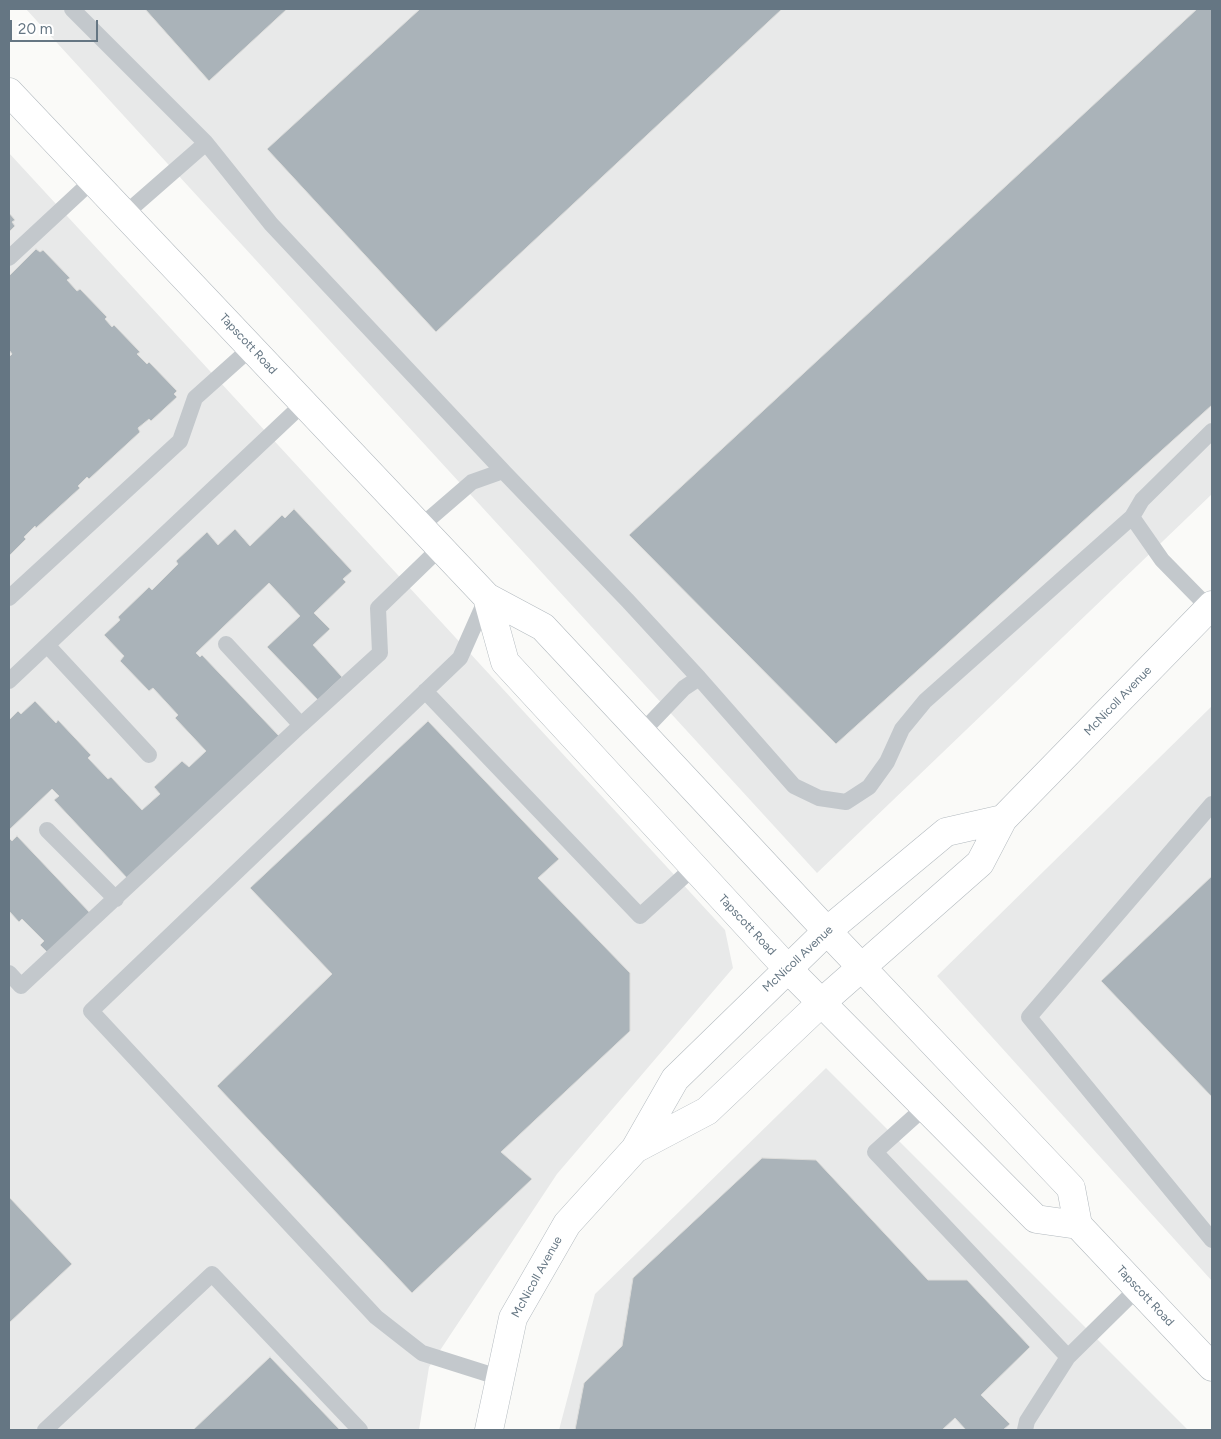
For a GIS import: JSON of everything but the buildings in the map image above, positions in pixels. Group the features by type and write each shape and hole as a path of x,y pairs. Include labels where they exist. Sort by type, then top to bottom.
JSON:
{"street":[{"name":"Tapscott Road","path":"9,92 126,213 487,597 543,627 827,931 1071,1188 1078,1225 1212,1367"},
{"name":"Tapscott Road","path":"487,597 505,662 787,968 1036,1219 1078,1225"},
{"name":"McNicoll Avenue","path":"635,1149 707,1111 821,1002 980,863 1003,819 1211,607"},
{"name":"McNicoll Avenue","path":"489,1430 513,1318 567,1224 635,1149 675,1079 827,931 946,832 1003,819"}],"lane":[{"path":"72,9 206,143 271,224 628,601 794,786 819,798 846,802 869,787 886,762 902,728 925,701 1132,517 1142,500 1212,431"},
{"path":"126,213 206,143"},
{"path":"9,258 93,180"},
{"path":"9,598 180,442 195,398 252,348"},
{"path":"9,681 304,403"},
{"path":"421,526 472,482 503,471"},
{"path":"1132,517 1162,560 1211,607"},
{"path":"9,974 21,986 300,725 380,653 378,608 440,548"},
{"path":"487,597 460,658 91,1011 376,1317 422,1353 501,1378"},
{"path":"226,644 300,725"},
{"path":"47,645 149,755"},
{"path":"641,733 684,688 699,678"},
{"path":"426,691 640,916 694,867"},
{"path":"1212,804 1029,1017 1212,1240"},
{"path":"47,830 116,899"},
{"path":"924,1106 874,1152 1068,1357"},
{"path":"45,1430 212,1274 360,1430"},
{"path":"1025,1430 1027,1420 1068,1357 1138,1288"}],"shaded area":[{"path":"26,9 1212,9 1212,494 817,873"},
{"path":"9,153 725,930 733,968 557,1174 429,1367 419,1430 9,1430"},
{"path":"1212,706 1212,1281 937,976"},
{"path":"826,1068 1188,1430 559,1430 595,1294"}]}
